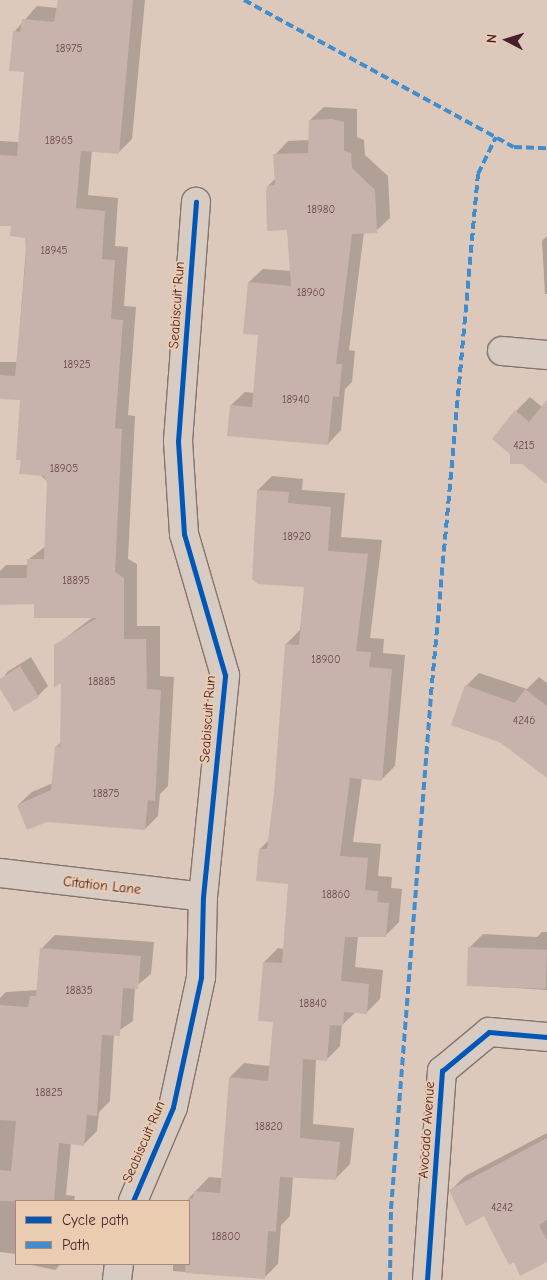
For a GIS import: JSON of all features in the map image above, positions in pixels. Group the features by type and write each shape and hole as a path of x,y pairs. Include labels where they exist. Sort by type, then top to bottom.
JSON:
{"street":[{"name":"Seabiscuit Run","path":"133,1200 173,1107 201,978 204,897 225,675 184,534 178,441 196,202"},
{"path":"502,351 547,355"},
{"name":"Citation Lane","path":"0,873 204,897"},
{"name":"Avocado Avenue","path":"428,1280 442,1071 489,1032 547,1037"},
{"path":"117,1280 120,1265"}],"building":[{"path":"58,0 133,0 119,154 81,151 76,208 105,211 102,259 115,260 111,319 123,320 115,428 122,429 115,572 124,578 124,639 146,639 147,689 161,690 155,801 148,800 145,830 47,822 27,830 17,805 51,790 55,746 60,747 61,683 54,688 54,645 97,618 34,618 34,604 0,605 0,578 27,578 27,559 44,559 47,483 44,476 19,474 21,460 16,460 20,400 0,399 0,375 15,376 26,257 25,238 10,236 11,226 0,226 0,155 17,156 24,72 9,71 13,31 20,32 22,19 54,22"},
{"path":"332,119 344,122 344,151 351,153 352,168 375,190 377,233 352,234 336,364 342,364 339,397 333,396 328,445 227,436 230,405 252,407 258,335 243,334 248,282 291,286 287,230 267,231 267,186 275,185 273,154 308,153 309,120"},
{"path":"547,400 547,484 522,464 510,464 510,454 492,439 515,410 529,422"},
{"path":"257,490 289,492 288,503 331,507 328,551 368,554 356,651 371,652 369,667 392,669 382,781 350,778 340,856 368,858 365,890 378,891 377,902 389,903 386,937 345,937 341,981 369,984 367,1014 344,1012 343,1026 330,1025 327,1061 303,1059 300,1138 340,1142 336,1180 280,1177 276,1232 268,1231 265,1279 185,1273 185,1265 190,1265 189,1198 193,1199 194,1191 220,1193 229,1077 268,1081 273,1022 258,1021 263,962 282,963 288,884 256,881 259,849 267,849 274,793 285,644 299,645 304,587 258,584 252,579"},
{"path":"20,666 39,697 14,712 0,689 0,679"},
{"path":"465,685 515,703 525,689 547,706 547,778 501,743 451,725"},
{"path":"468,947 547,950 546,989 467,986"},
{"path":"40,948 141,956 138,989 123,988 120,1036 102,1035 97,1116 87,1115 84,1146 59,1143 54,1200 0,1201 0,1170 11,1171 16,1121 0,1120 0,1005 28,1007 30,996 36,996"},
{"path":"547,1138 547,1220 539,1225 547,1240 547,1262 520,1276 514,1262 509,1265 484,1216 466,1226 449,1190"}],"marked path":[{"path":"244,0 514,147 547,148"},
{"path":"390,1280 391,1209 431,695 478,174 496,137"}],"cycle path":[{"path":"133,1200 173,1107 201,977 203,897 225,675 184,534 178,441 196,202"},
{"path":"427,1280 442,1071 489,1032 547,1037"}]}
